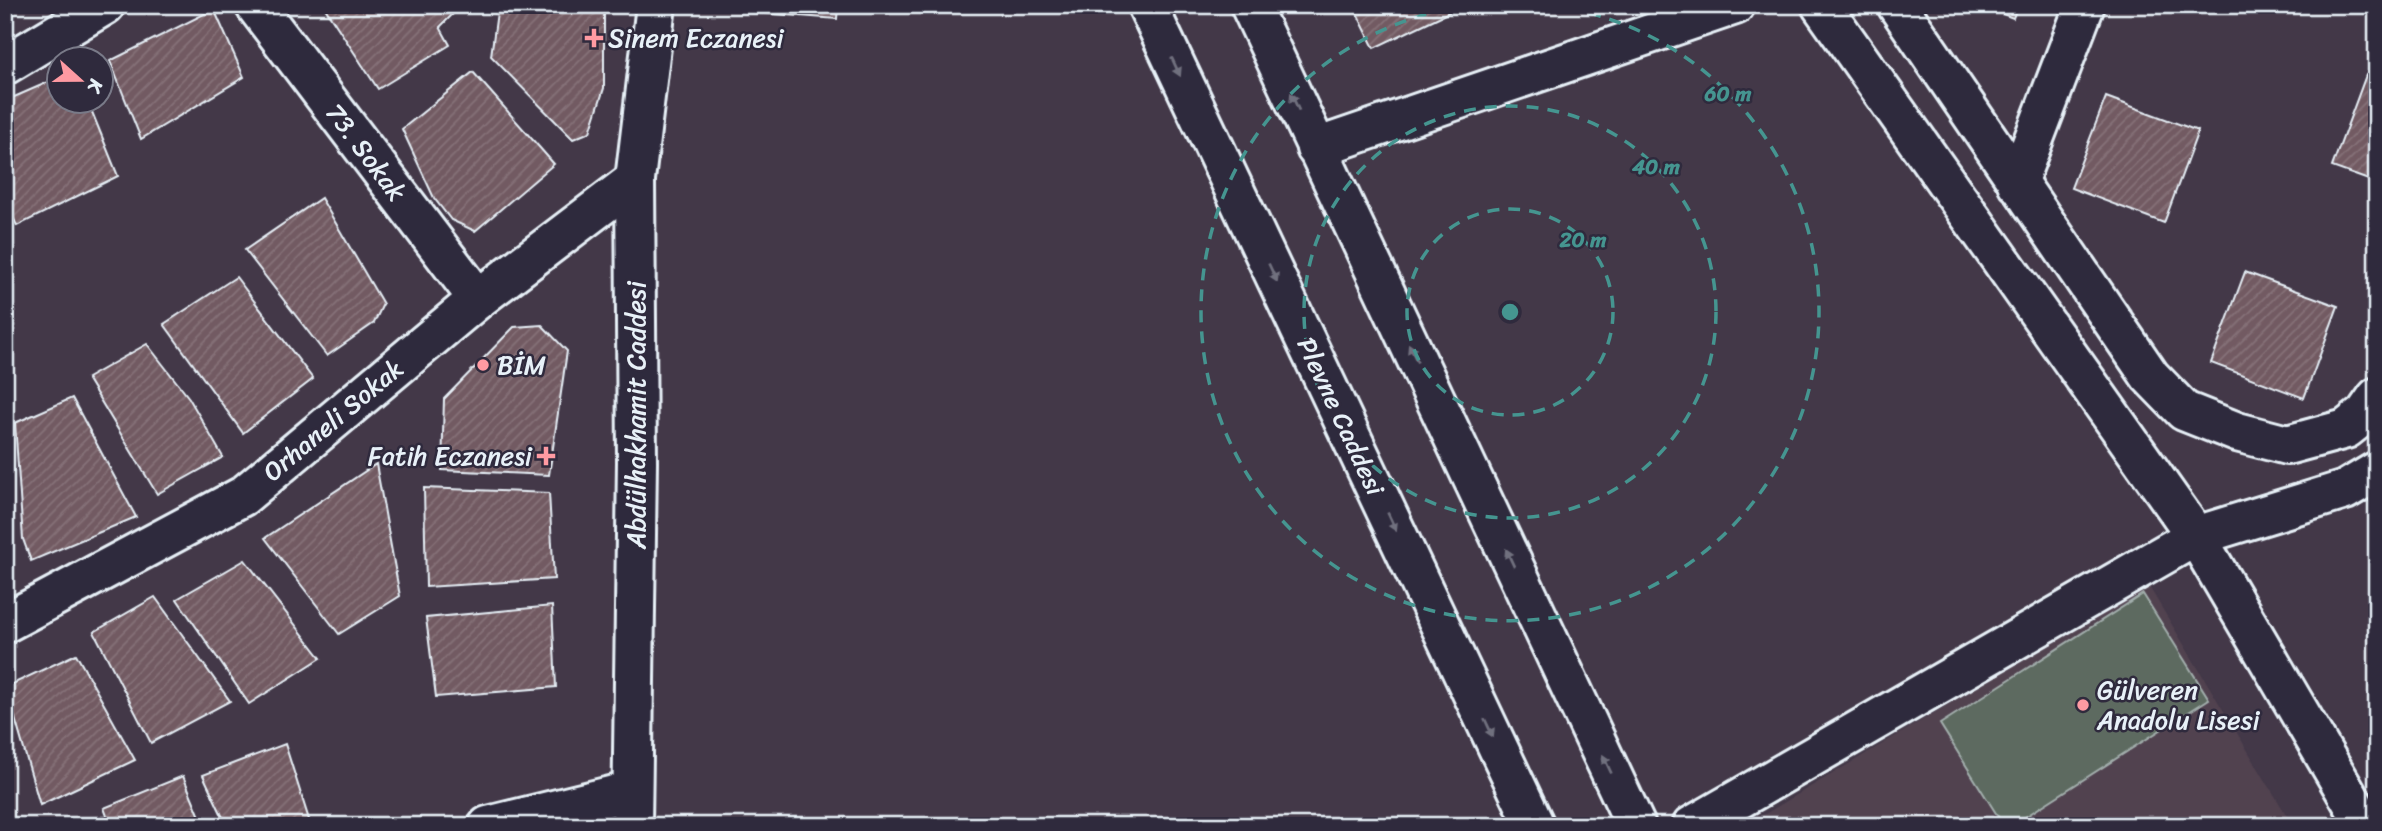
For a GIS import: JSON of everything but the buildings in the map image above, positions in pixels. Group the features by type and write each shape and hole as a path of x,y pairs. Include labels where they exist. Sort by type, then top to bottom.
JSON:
{"street":[{"path":"5,65 105,5"},
{"name":"73. Sokak","path":"255,5 478,299"},
{"name":"Abdülhakhamit Caddesi","path":"631,808 637,462 635,180 656,5"},
{"name":"Plevne Caddesi","path":"1147,5 1535,826"},
{"path":"1250,5 1636,826"},
{"path":"1316,148 1735,5"},
{"path":"1821,5 2196,536 2366,826"},
{"path":"1897,5 2017,183 2124,334 2150,376 2185,411 2237,432 2287,445 2346,429 2365,414 2377,397"},
{"path":"2017,183 2085,5"},
{"name":"Orhaneli Sokak","path":"6,623 243,496 478,299 635,180"},
{"path":"1692,826 2196,536 2346,490 2377,471"},
{"path":"5,615 6,623"},
{"path":"488,826 631,808"}],"shaded area":[{"name":"Gülveren Anadolu Lisesi","path":"2148,585 2293,826 1745,826"}],"green space":[{"path":"2143,594 2209,699 2011,826 2004,826 1940,724"}],"place":[{"name":"Sinem Eczanesi","path":"594,38"},
{"name":"BİM","path":"483,365"},
{"name":"Fatih Eczanesi","path":"546,456"},
{"name":"Gülveren Anadolu Lisesi","path":"2083,705"}]}
